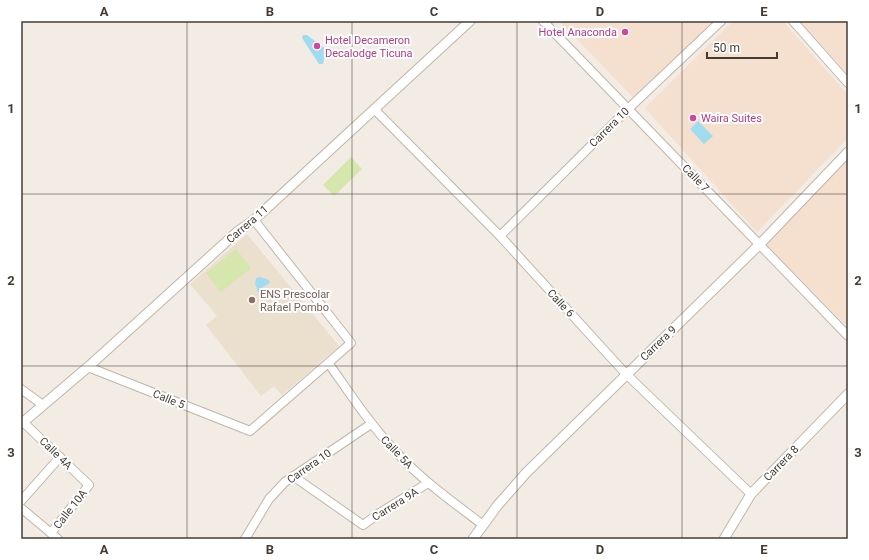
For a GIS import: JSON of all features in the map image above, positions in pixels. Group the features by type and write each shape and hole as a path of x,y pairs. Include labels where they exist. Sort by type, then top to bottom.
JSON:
{"street":[{"name":"Carrera 11","path":"22,423 88,367 237,232 254,220 470,21"},
{"name":"Calle 7","path":"543,21 629,108 848,336"},
{"name":"Carrera 10","path":"500,236 629,108 721,21"},
{"path":"793,21 848,82"},
{"name":"Calle 6","path":"374,110 500,236 626,374 751,494"},
{"name":"Carrera 9","path":"473,539 483,524 526,472 760,244 848,152"},
{"path":"254,220 351,343 329,364"},
{"name":"Calle 5","path":"88,367 250,431 329,364"},
{"name":"Calle 5A","path":"329,364 371,424 398,455 428,483 483,524"},
{"path":"21,389 43,405"},
{"name":"Carrera 8","path":"724,539 751,494 848,394"},
{"name":"Calle 4A","path":"22,423 89,485"},
{"name":"Carrera 10","path":"246,539 269,499 293,476 371,424"},
{"path":"21,501 60,457"},
{"name":"Carrera 9A","path":"293,476 363,525 428,483"},
{"name":"Calle 10A","path":"51,533 89,485"},
{"path":"21,508 58,539"}],"shaded area":[{"path":"559,21 714,21 633,97"},
{"path":"733,21 783,21 848,95 848,138 757,232 645,108"},
{"path":"799,21 848,21 848,74"},
{"path":"848,158 848,327 765,243"},
{"name":"ENS Prescolar Rafael Pombo","path":"247,234 339,346 282,395 274,386 261,396 206,325 217,316 190,284"}],"green space":[{"path":"351,157 362,169 334,196 323,185"},
{"path":"236,249 251,268 221,292 206,273"}],"water":[{"path":"303,35 307,35 331,53 330,57 324,59 323,64 319,64 302,38"},
{"path":"698,121 713,136 704,144 690,129"},
{"path":"260,277 269,280 270,283 263,287 260,293 257,291 255,284 256,278"}],"place":[{"name":"Hotel Anaconda","path":"625,32"},
{"name":"Hotel Decameron Decalodge Ticuna","path":"317,46"},
{"name":"Waira Suites","path":"693,118"},
{"name":"ENS Prescolar Rafael Pombo","path":"252,300"}]}
